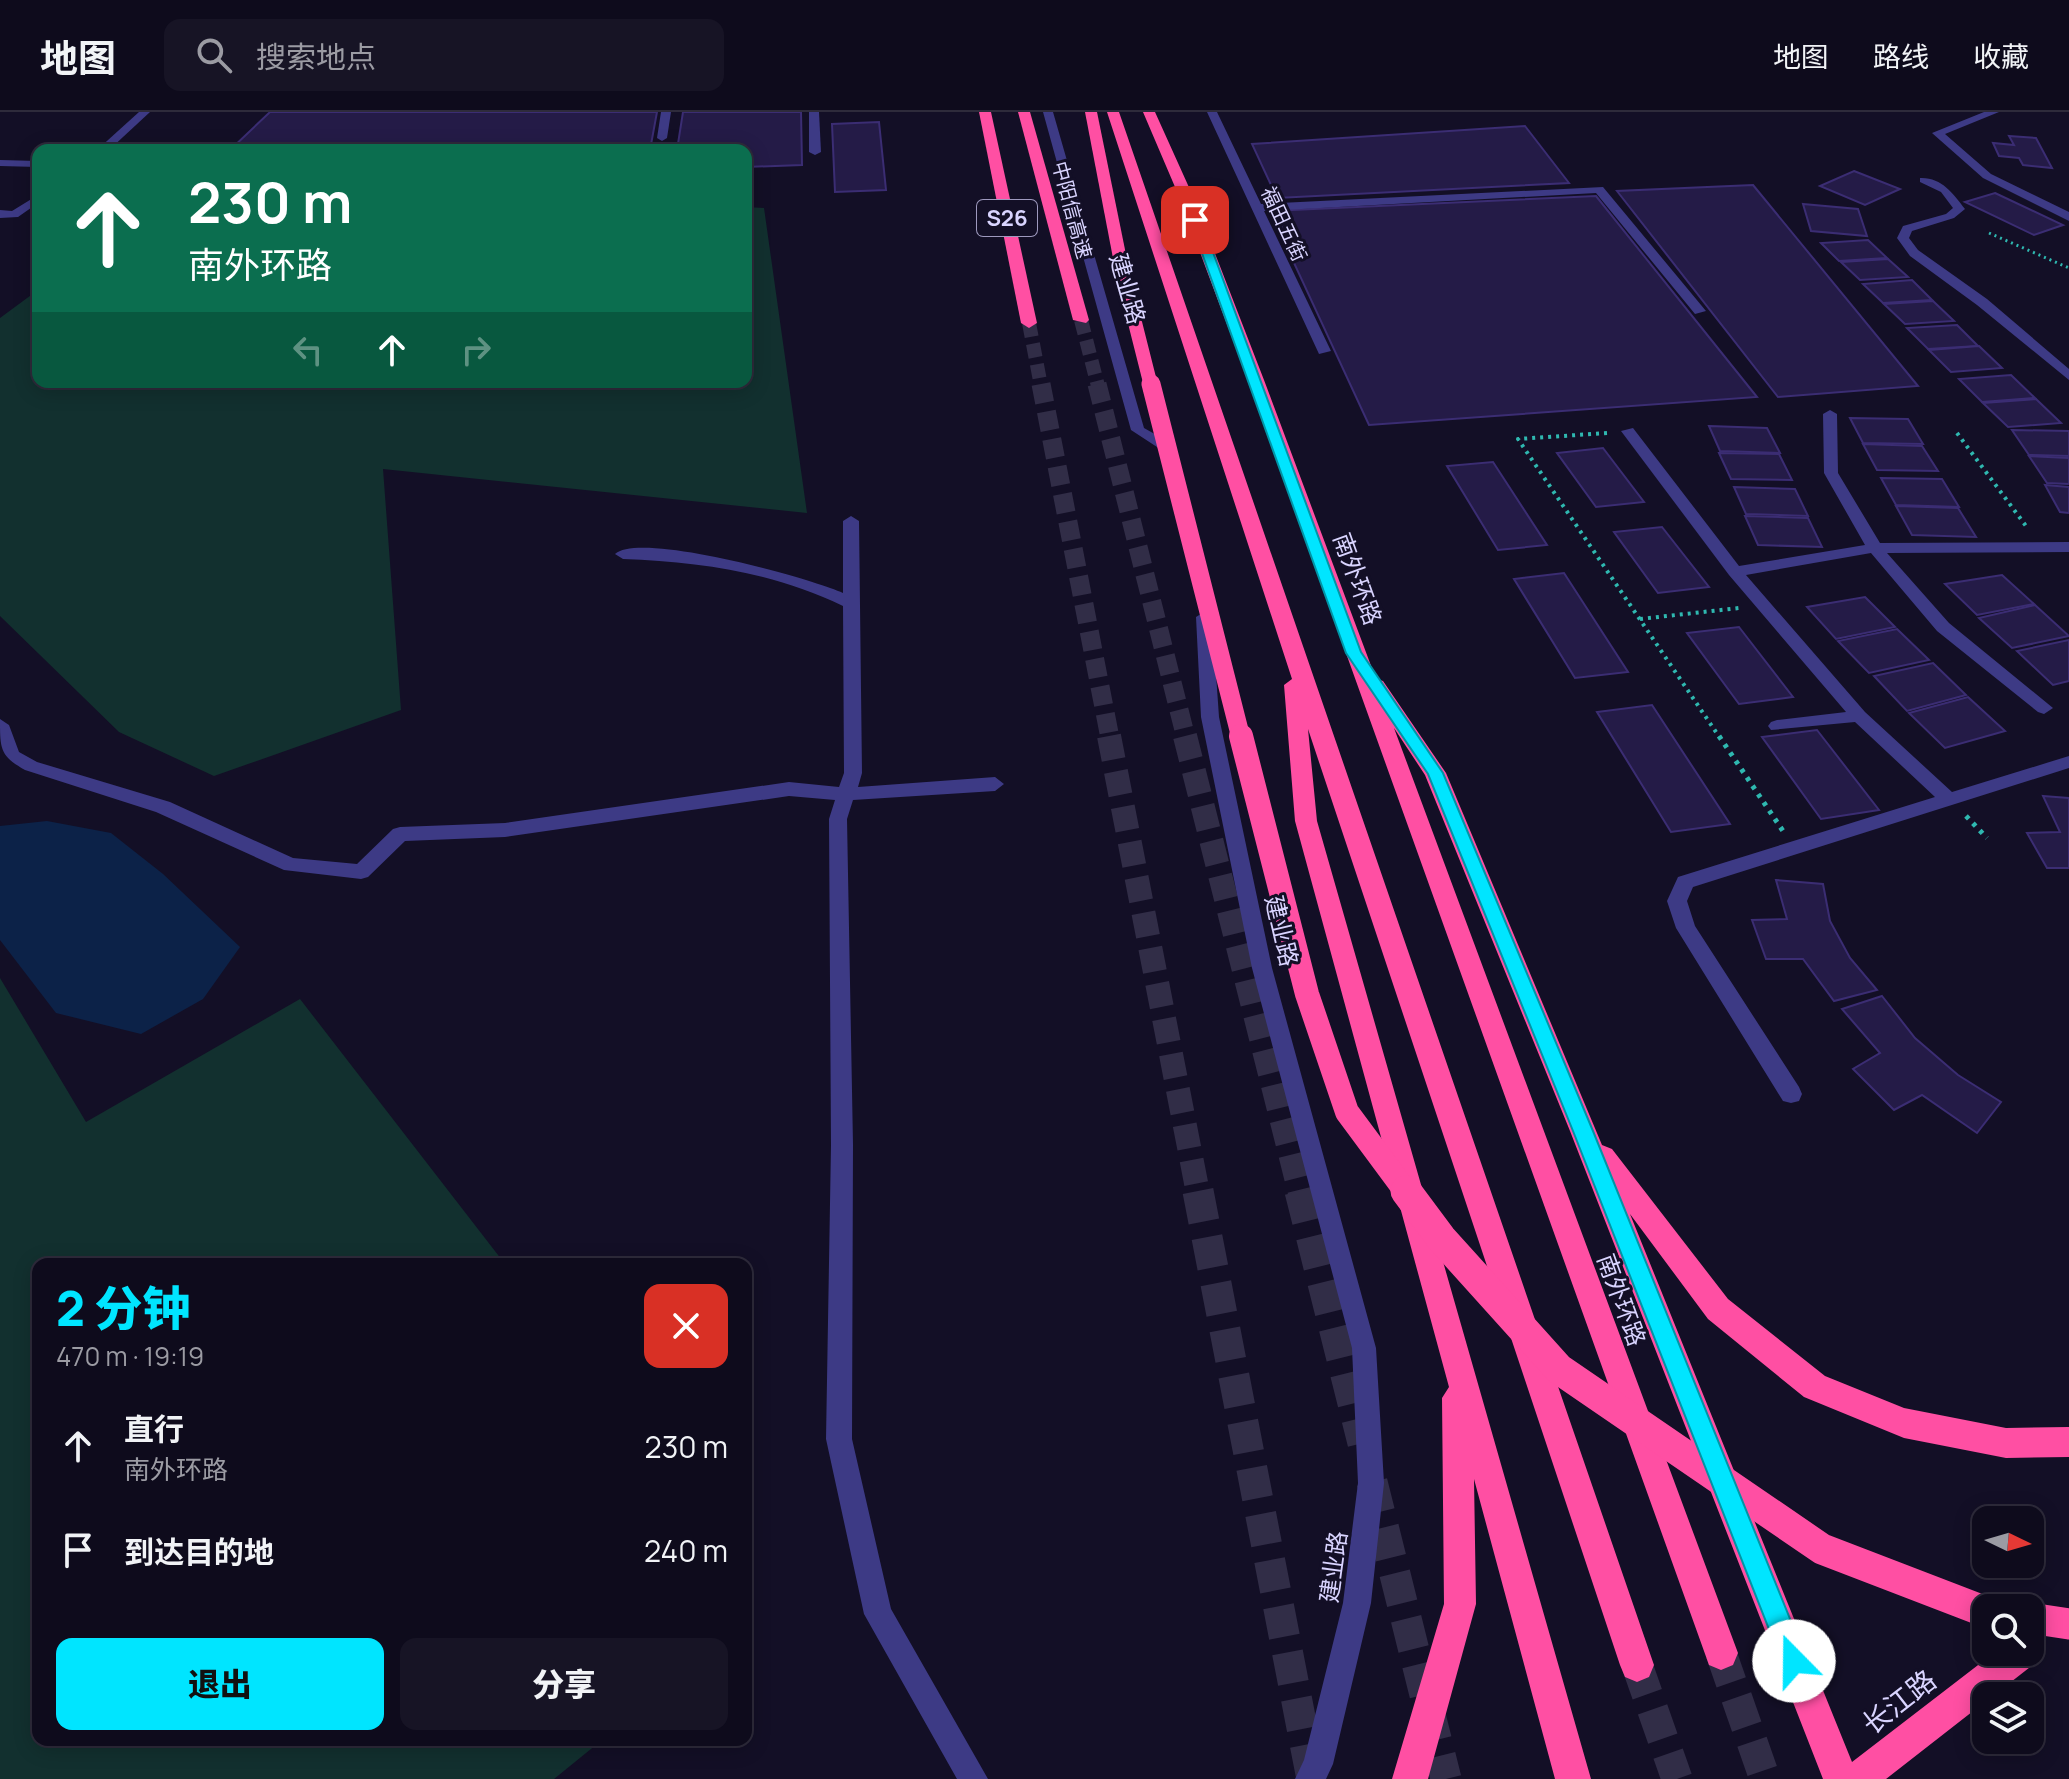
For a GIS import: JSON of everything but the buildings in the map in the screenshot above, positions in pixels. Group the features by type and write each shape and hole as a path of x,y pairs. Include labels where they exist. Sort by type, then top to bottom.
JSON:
{"highway":[{"name":"S26","path":"985,112 1029,323"},
{"name":"中阳信高速","path":"1024,112 1081,320"},
{"path":"1091,112 1124,279 1307,994 1347,1112 1441,1238 1559,1369 1822,1549 1972,1610"},
{"path":"1113,112 1290,647 1637,1665"},
{"name":"南外环路","path":"1149,112 1185,194 1251,366 1721,1653"},
{"path":"1290,647 1306,821 1573,1779"},
{"path":"1354,653 1435,773 1583,1131 1841,1779"},
{"path":"1583,1131 1718,1309 1815,1387 1904,1423 2006,1443 2069,1442"},
{"path":"1410,1779 1460,1604 1457,1363"},
{"path":"2044,1635 2069,1616"},
{"path":"2044,1620 2069,1624"},
{"name":"长江路","path":"1858,1779 2004,1666"}],"street":[{"path":"110,144 145,112"},
{"path":"662,138 666,112"},
{"path":"814,112 815,152"},
{"name":"建业路","path":"1048,112 1138,430 1162,444 1175,462 1200,574 1210,717 1243,882 1262,968 1364,1348 1371,1483 1357,1603 1318,1764 1310,1779"},
{"name":"福田五街","path":"1212,112 1324,351"},
{"path":"1994,112 1937,133 1987,176 2069,217"},
{"path":"0,163 32,164"},
{"path":"1924,180 1945,190 1959,209 1950,216 1907,229 1903,238 1914,253 1982,302 2069,376"},
{"path":"1257,208 1599,189 1700,311"},
{"path":"0,214 14,215 32,202"},
{"path":"1830,414 1831,473 1875,548 1943,627 2044,708"},
{"path":"1628,431 1735,572 1859,716 1951,801"},
{"path":"851,521 853,773 838,819 842,1145 839,1439 878,1614 973,1779"},
{"path":"1735,572 1875,548 2069,547"},
{"path":"623,554 713,559 828,591 851,603"},
{"path":"1777,726 1859,716"},
{"path":"0,725 12,756 31,766 163,807 291,865 361,872 400,834 505,830 789,789 846,794 995,784"},
{"path":"1791,1094 1686,928 1677,901 1685,882 2069,762"}],"path":[{"path":"1989,233 2069,268"},
{"path":"1628,431 1518,439 1794,848"},
{"path":"1957,433 2042,546"},
{"path":"1640,619 1764,606"},
{"path":"1951,801 1987,838"}],"green space":[{"path":"752,207 764,208 807,513 383,469 401,710 214,776 119,732 0,616 0,318 32,294 32,388 752,388"},
{"path":"0,978 86,1122 300,999 500,1258 32,1258 32,1746 595,1746 554,1779 0,1779"}],"water":[{"path":"47,821 111,833 163,874 240,947 203,999 141,1034 56,1013 0,940 0,826"}],"tunnel":[{"path":"1081,320 1098,386"},
{"path":"1029,323 1041,386"},
{"path":"1041,384 1110,738"},
{"path":"1097,384 1186,738"},
{"path":"1109,736 1198,1193"},
{"path":"1185,736 1300,1193"},
{"path":"1198,1191 1312,1779"},
{"path":"1300,1191 1363,1443"},
{"path":"1372,1482 1446,1779"},
{"path":"1721,1653 1765,1779"},
{"path":"1637,1665 1677,1779"}],"route":[{"path":"1195,220 1354,653 1435,773 1583,1131 1794,1661"}]}
